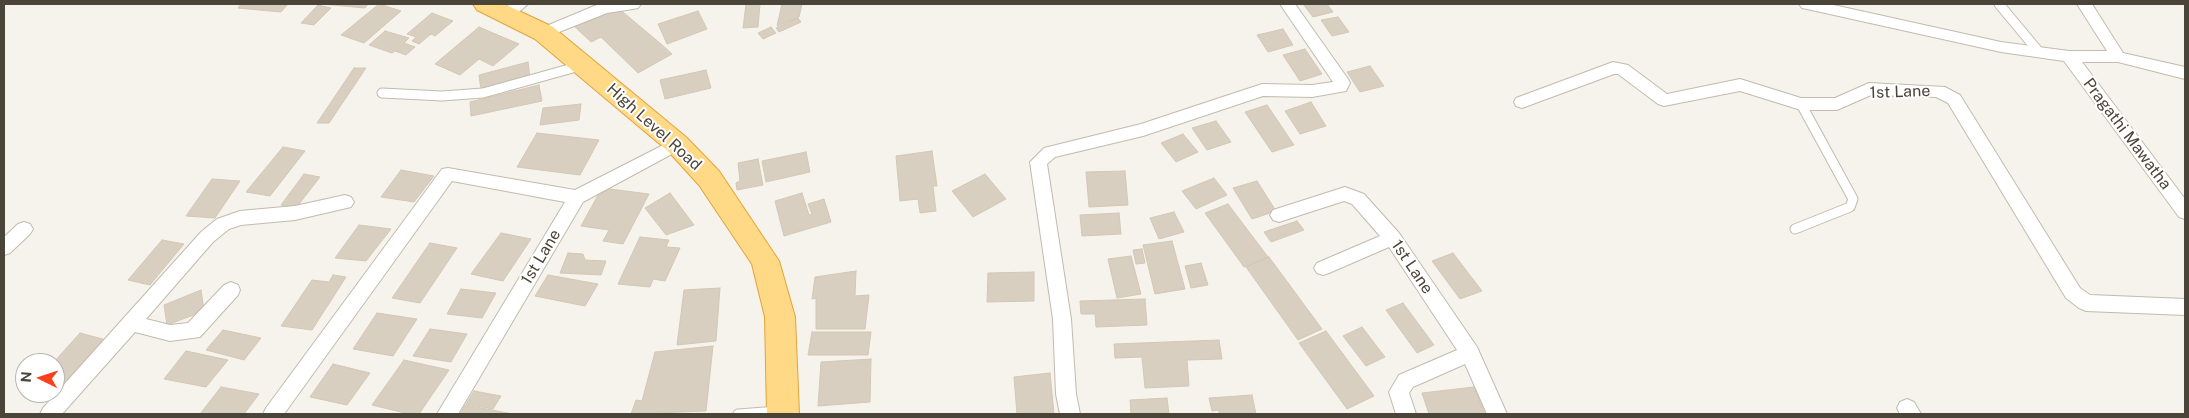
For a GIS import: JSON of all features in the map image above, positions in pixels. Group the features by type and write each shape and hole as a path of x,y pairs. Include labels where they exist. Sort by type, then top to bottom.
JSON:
{"highway":[{"name":"High Level Road","path":"504,7 544,32 677,144 709,178 765,261 780,317 784,412"}],"street":[{"path":"544,32 604,8 632,4"},
{"path":"1070,414 1066,394 1062,319 1038,162 1050,152 1143,130 1262,90 1312,92 1340,87 1342,83 1286,4"},
{"path":"1807,4 2001,47 2069,56 2118,58 2185,73"},
{"path":"2085,4 2118,58"},
{"name":"Pragathi Mawatha","path":"2069,56 2185,212"},
{"name":"1st Lane","path":"1522,102 1613,68 1622,69 1664,100 1740,85 1801,104 1837,104 1869,89 1939,91 1954,99 2073,293 2086,303 2185,307"},
{"path":"273,414 448,174 577,197 677,144"},
{"name":"1st Lane","path":"1279,215 1345,194 1358,199 1392,238 1470,353 1497,414"},
{"name":"1st Lane","path":"447,414 577,197"},
{"path":"50,414 207,237 223,224 240,218 294,213 344,202"},
{"path":"4,248 24,229"},
{"path":"1323,268 1392,238"},
{"path":"131,323 170,333 193,331 231,290"},
{"path":"1406,414 1399,392 1406,381 1470,353"}],"lane":[{"path":"2000,4 2039,52"},
{"path":"382,93 442,96 483,94 583,65"},
{"path":"1795,230 1850,207 1853,198 1801,104"},
{"path":"738,414 784,412"}],"building":[{"path":"241,4 288,4 281,12 238,8"},
{"path":"322,4 368,4 365,8"},
{"path":"379,4 401,11 364,43 341,35"},
{"path":"746,4 760,4 758,27 743,28"},
{"path":"782,4 802,4 799,17 777,26"},
{"path":"1303,4 1327,4 1333,12 1313,17"},
{"path":"318,5 331,8 314,25 301,23"},
{"path":"618,8 672,54 638,73 601,37 591,42 574,26"},
{"path":"698,11 707,29 667,44 658,24"},
{"path":"432,13 453,21 435,36 431,34 419,44 412,41 416,37 407,34"},
{"path":"1338,17 1349,32 1332,36 1321,20"},
{"path":"798,18 801,22 779,32 776,28"},
{"path":"479,27 519,44 493,66 479,59 460,75 435,64"},
{"path":"771,27 776,33 763,39 758,33"},
{"path":"1283,29 1293,45 1268,52 1257,35"},
{"path":"385,31 409,38 404,43 415,47 406,55 395,51 392,53 369,45"},
{"path":"1305,49 1322,74 1300,81 1283,55"},
{"path":"528,62 530,77 481,90 479,75"},
{"path":"1370,66 1384,86 1360,92 1347,72"},
{"path":"354,68 366,68 329,123 317,123"},
{"path":"706,70 711,88 665,99 660,80"},
{"path":"539,85 542,101 471,116 470,102"},
{"path":"1311,102 1326,126 1300,134 1285,111"},
{"path":"581,104 579,120 540,125 543,108"},
{"path":"1267,105 1294,145 1272,152 1245,112"},
{"path":"1216,121 1231,142 1207,150 1192,128"},
{"path":"537,133 599,140 580,175 517,167"},
{"path":"1183,134 1198,152 1176,162 1161,143"},
{"path":"283,147 305,151 270,196 246,192"},
{"path":"932,151 937,186 933,186 936,211 920,213 918,199 900,201 896,156"},
{"path":"806,152 810,172 766,182 762,161"},
{"path":"758,159 763,185 737,190 736,183 740,181 738,163"},
{"path":"401,170 434,176 414,202 381,197"},
{"path":"1125,171 1128,205 1089,207 1086,172"},
{"path":"304,174 320,177 296,208 281,205"},
{"path":"985,174 1006,199 973,217 952,191"},
{"path":"1214,178 1227,195 1196,209 1182,191"},
{"path":"212,179 240,181 215,218 186,216"},
{"path":"1257,181 1276,211 1252,219 1233,188"},
{"path":"602,188 649,194 623,244 603,241 609,230 581,226"},
{"path":"670,193 694,225 666,235 645,208"},
{"path":"802,193 809,215 812,214 808,204 824,199 831,222 784,236 775,201"},
{"path":"1228,204 1268,257 1244,267 1205,213"},
{"path":"1174,212 1184,232 1159,239 1150,218"},
{"path":"1119,213 1121,234 1082,236 1080,215"},
{"path":"1297,221 1304,230 1271,242 1264,232"},
{"path":"359,225 391,229 366,261 335,258"},
{"path":"501,233 531,239 503,281 471,274"},
{"path":"640,237 669,240 666,247 680,248 665,281 653,279 650,287 618,284"},
{"path":"162,240 184,244 150,285 128,280"},
{"path":"1172,241 1185,289 1155,294 1143,245"},
{"path":"430,243 457,248 420,303 392,298"},
{"path":"1142,249 1145,263 1136,264 1133,250"},
{"path":"568,253 583,254 585,260 606,261 601,275 560,273"},
{"path":"1453,253 1482,291 1460,299 1432,261"},
{"path":"1131,256 1141,294 1117,298 1108,259"},
{"path":"1269,257 1322,329 1298,340 1246,267"},
{"path":"1201,263 1208,285 1191,288 1185,266"},
{"path":"856,271 855,296 869,295 865,329 816,329 816,298 812,299 815,277"},
{"path":"1034,272 1034,301 987,302 988,273"},
{"path":"333,275 346,277 312,330 281,326 312,280 329,282"},
{"path":"548,275 598,284 585,306 535,296"},
{"path":"720,288 716,341 677,345 684,290"},
{"path":"461,289 496,293 482,318 447,314"},
{"path":"201,290 204,311 167,325 164,305"},
{"path":"1145,299 1147,325 1096,327 1095,314 1081,314 1080,301"},
{"path":"1403,303 1434,345 1417,353 1386,310"},
{"path":"377,313 417,319 393,356 353,349"},
{"path":"1362,327 1385,357 1366,366 1343,336"},
{"path":"430,329 467,334 451,362 413,356"},
{"path":"223,330 261,338 244,360 206,350"},
{"path":"1326,331 1374,396 1347,409 1299,343"},
{"path":"812,332 871,332 868,355 808,355"},
{"path":"80,333 110,341 65,390 65,353 62,353"},
{"path":"1219,340 1222,359 1187,360 1189,386 1145,388 1142,357 1115,358 1114,344"},
{"path":"713,346 706,411 631,414 636,400 642,401 655,352"},
{"path":"186,351 228,360 206,387 164,379"},
{"path":"871,359 870,402 818,406 821,362"},
{"path":"404,360 449,370 419,414 409,414 372,405"},
{"path":"333,364 370,373 347,405 310,397"},
{"path":"1050,373 1054,414 1017,414 1014,377"},
{"path":"221,387 259,394 244,414 200,414"},
{"path":"1474,387 1485,414 1429,414 1422,393"},
{"path":"474,391 501,396 493,409 466,404"},
{"path":"1252,395 1256,414 1219,414 1219,410 1212,411 1209,398"},
{"path":"1167,398 1169,414 1131,414 1130,400"},
{"path":"465,405 513,414 460,414"}]}
